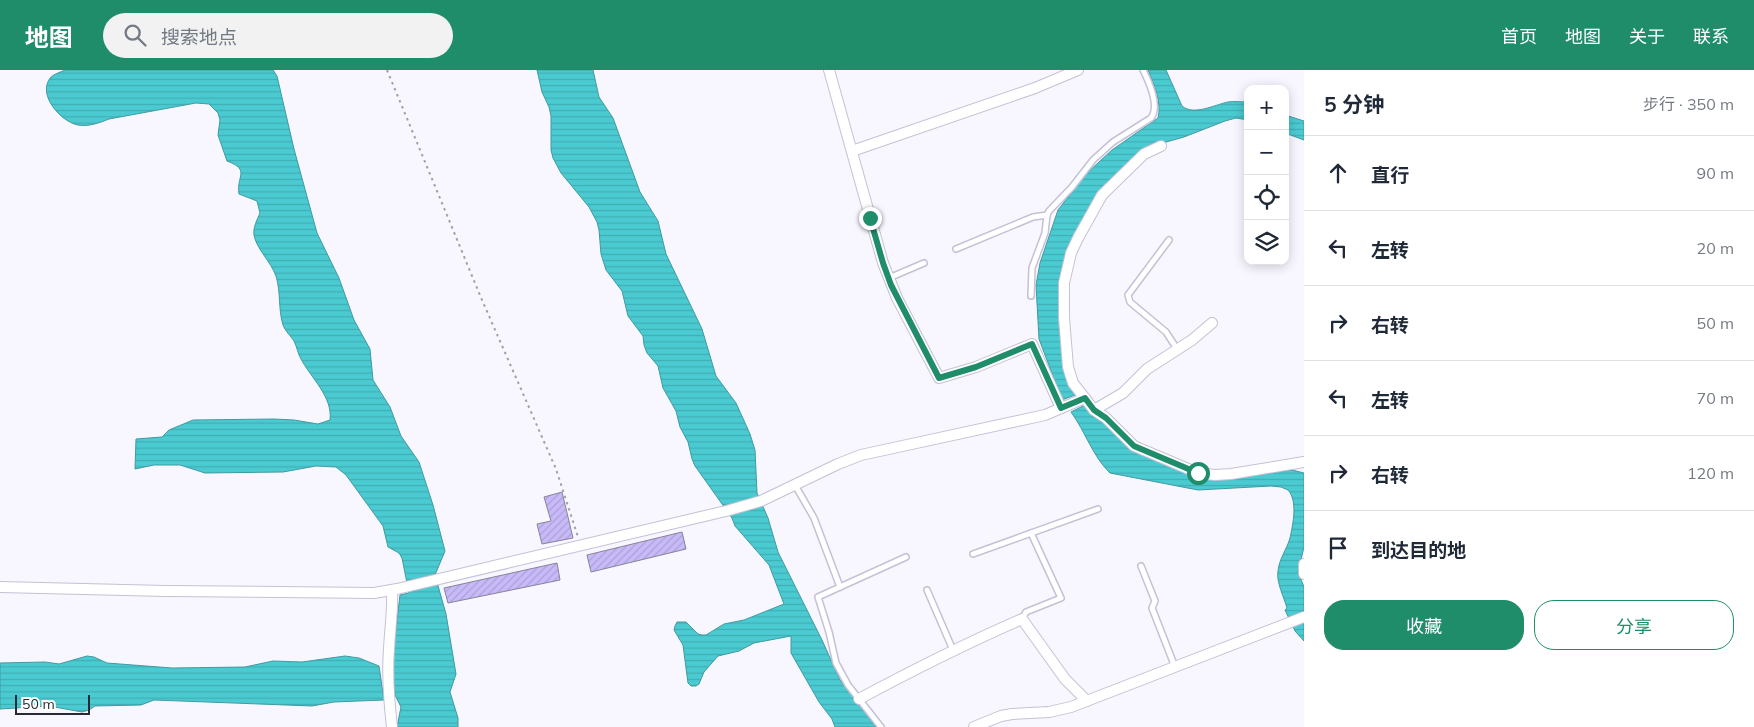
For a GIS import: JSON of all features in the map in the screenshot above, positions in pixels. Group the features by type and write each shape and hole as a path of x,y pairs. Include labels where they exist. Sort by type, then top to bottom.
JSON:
{"street":[{"path":"829,70 883,263 897,298 939,378 976,367 1032,344 1061,408"},
{"path":"852,151 1034,88 1078,70"},
{"path":"1161,146 1144,154 1102,195 1071,253 1064,287 1064,318 1066,347 1073,383 1094,410 1106,418 1134,446 1198,473 1231,474 1304,462"},
{"path":"1094,410 1123,393 1147,369 1192,340 1212,322"},
{"path":"0,587 176,592 374,593 395,590 726,512 761,501 861,455 1044,415 1085,398"},
{"path":"1304,564 1304,574"},
{"path":"392,727 388,669 395,590"},
{"path":"974,727 1001,716 1049,712 1087,701 1304,617"},
{"path":"859,700 953,650 1022,619 1065,679 1087,701"}],"lane":[{"path":"1031,296 1032,268 1045,233 1047,215 1092,160 1113,142 1153,115 1154,102 1147,77 1143,70"},
{"path":"956,249 1033,217 1047,215"},
{"path":"1169,240 1128,295 1128,298 1130,302 1166,332 1178,349"},
{"path":"889,278 924,264"},
{"path":"794,485 814,518 840,588"},
{"path":"973,554 1098,509"},
{"path":"1022,619 1026,612 1061,598 1031,533"},
{"path":"881,727 848,686 836,663 818,597 906,557"},
{"path":"1141,566 1155,600 1152,608 1175,667"},
{"path":"927,590 953,650"}],"path":[{"path":"387,70 482,300 556,470 581,546"}],"water":[{"path":"65,70 273,70 277,76 294,149 317,233 339,278 354,320 370,349 373,380 390,407 401,436 419,462 433,505 445,551 435,575 446,614 456,674 450,692 458,718 458,727 397,727 401,707 395,695 392,663 400,595 409,593 402,558 399,553 388,547 383,526 346,475 336,467 316,466 283,472 205,473 180,465 154,465 135,469 136,439 162,437 169,430 193,420 274,419 318,424 330,420 330,412 325,396 305,366 294,341 283,325 276,276 255,240 255,226 260,213 257,201 239,194 241,171 239,167 227,161 218,135 220,120 218,113 209,104 196,103 109,119 90,125 78,125 64,119 58,113 48,99 46,91 51,77"},
{"path":"537,70 593,70 599,97 613,118 640,192 658,221 666,254 702,329 716,376 736,403 750,434 755,450 757,493 768,518 778,552 840,680 876,727 835,727 832,719 819,702 791,653 791,636 754,643 739,651 718,656 704,672 699,684 691,686 688,683 683,645 674,630 677,622 686,622 698,634 706,635 724,624 744,620 784,604 769,565 735,526 732,518 695,466 676,411 663,388 658,366 647,353 643,336 628,316 622,291 606,270 601,254 597,222 589,207 561,173 553,158 551,150 551,116 542,92"},
{"path":"1148,70 1166,70 1182,106 1187,109 1198,110 1228,102 1244,102 1244,119 1236,118 1225,121 1184,137 1152,146 1080,225 1060,315 1060,336 1067,375 1075,395 1062,400 1039,339 1036,285 1040,263 1058,210 1086,174 1112,150 1158,118 1159,106 1155,87"},
{"path":"1289,116 1304,121 1304,140 1289,134"},
{"path":"1083,406 1096,415 1136,452 1198,476 1222,478 1292,470 1304,473 1304,547 1298,572 1304,587 1304,641 1295,631 1285,610 1287,608 1278,580 1281,558 1290,538 1293,520 1293,500 1288,490 1271,486 1198,490 1110,473 1094,452 1071,412"},
{"path":"87,656 107,663 172,668 245,667 273,661 302,662 345,656 359,658 379,666 384,700 334,702 312,706 154,700 141,705 95,706 82,712 49,706 0,709 0,663 45,662 59,664"}],"building":[{"path":"562,492 573,538 542,544 537,524 551,521 544,497"},
{"path":"682,532 686,549 591,572 587,555"},
{"path":"557,563 560,580 448,603 444,588"}],"route":[{"path":"870,218 891,285 939,378 976,367 1032,344 1061,408 1085,398 1094,410 1106,418 1134,446 1198,473"}]}
